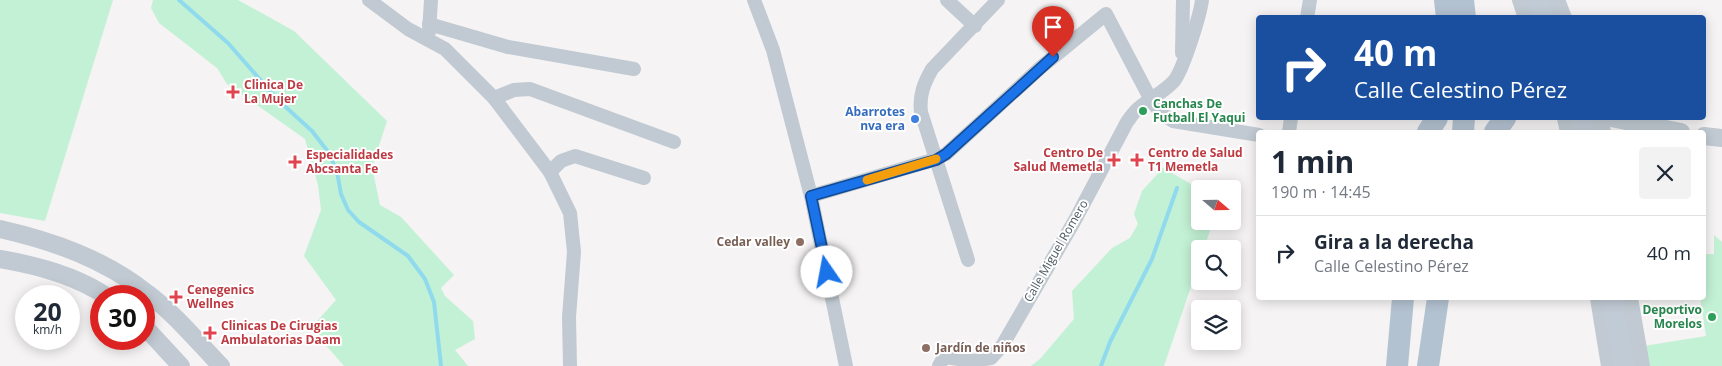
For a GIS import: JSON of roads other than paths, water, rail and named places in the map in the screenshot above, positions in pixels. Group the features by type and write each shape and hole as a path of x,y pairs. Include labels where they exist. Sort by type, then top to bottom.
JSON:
{"main road":[{"path":"1445,0 1447,15"},
{"path":"1463,0 1465,15"},
{"path":"1526,9 1538,15"},
{"path":"1396,366 1403,300"},
{"path":"1414,366 1422,300"},
{"path":"1428,366 1432,333 1445,300"},
{"path":"1612,300 1624,366"}],"street":[{"path":"369,0 408,28 445,49 494,98 550,172 570,213 574,252 569,317 570,366"},
{"path":"428,39 431,0"},
{"path":"754,0 773,50 811,196 846,366"},
{"path":"948,0 974,26"},
{"path":"968,260 919,101 922,89 932,69 998,0"},
{"path":"1182,64 1183,0"},
{"path":"1152,100 1174,80 1182,64 1201,12 1202,0"},
{"path":"1308,15 1310,0"},
{"path":"1556,0 1562,15"},
{"path":"811,196 936,160 946,154 1040,68 1106,14 1152,100 1161,113 1173,121 1256,135"},
{"path":"429,24 508,47 634,69"},
{"path":"494,98 514,90 530,90 674,142"},
{"name":"Calle Miguel Romero","path":"939,364 944,357 974,361 991,358 1002,346 1075,220 1127,122 1136,110 1152,100"},
{"path":"1621,120 1671,130"},
{"path":"1706,136 1722,138"},
{"path":"550,172 562,162 575,156 644,178"},
{"path":"0,229 35,237 78,252 118,273 148,293 171,313 221,366"},
{"path":"0,259 29,264 70,277 90,288"},
{"path":"1599,300 1610,366"},
{"path":"1629,300 1641,366"},
{"path":"155,338 181,366"}],"waterway":[{"path":"179,0 228,43 278,100 312,131 329,153 337,172 341,194 348,210 359,222 408,256 425,279 434,302 441,366"},
{"path":"1101,366 1110,342 1152,259 1177,188"}],"place":[{"name":"Clinica De La Mujer","path":"233,92"},
{"name":"Canchas De Futball El Yaqui","path":"1143,111"},
{"name":"Abarrotes nva era","path":"915,119"},
{"name":"Centro De Salud Memetla","path":"1114,160"},
{"name":"Centro de Salud T1 Memetla","path":"1137,160"},
{"name":"Especialidades Abcsanta Fe","path":"295,162"},
{"name":"Cedar valley","path":"800,242"},
{"name":"Cenegenics Wellnes","path":"176,297"},
{"name":"Deportivo Morelos","path":"1712,317"},
{"name":"Clinicas De Cirugias Ambulatorias Daam","path":"210,333"},
{"name":"Jardín de niños","path":"926,348"}]}
